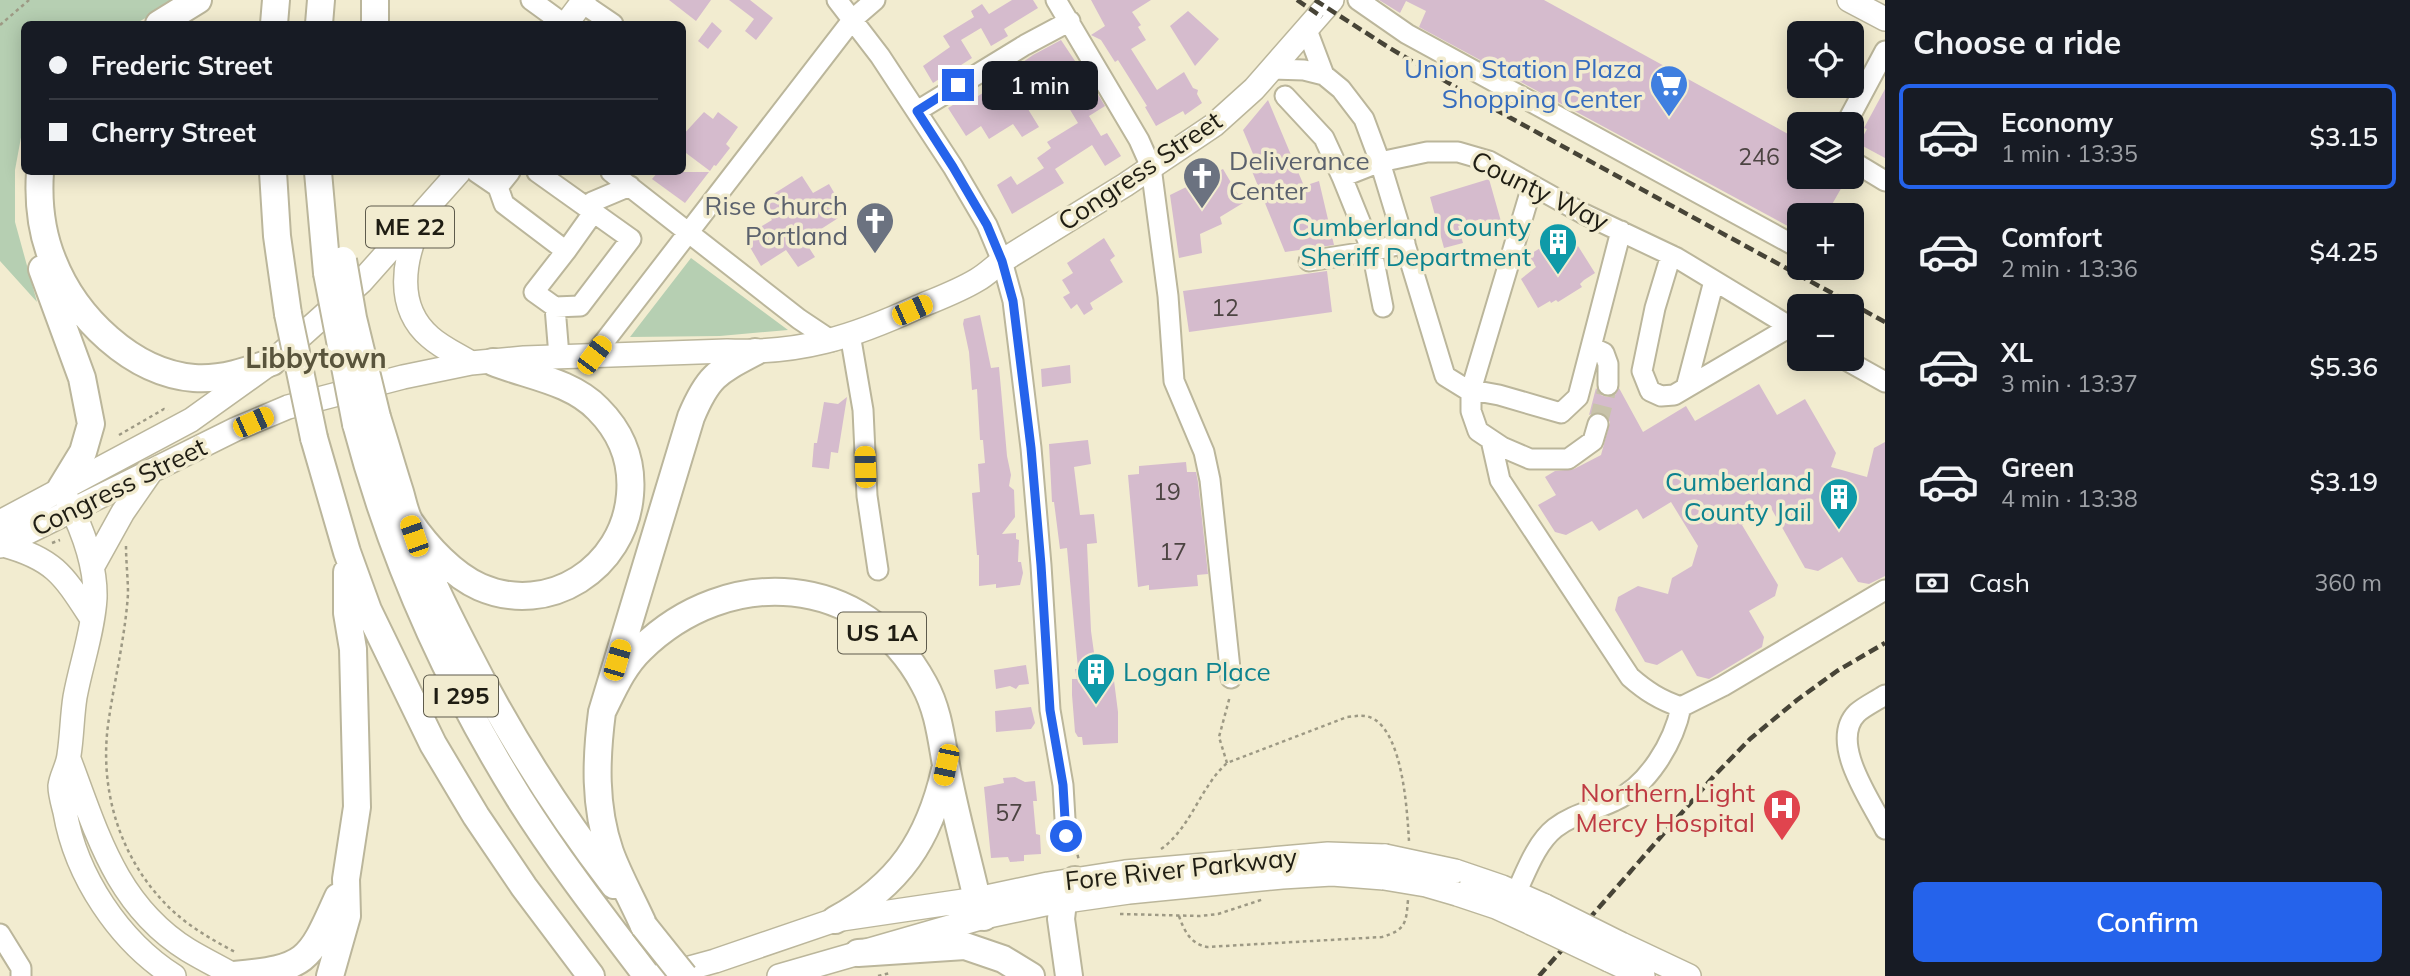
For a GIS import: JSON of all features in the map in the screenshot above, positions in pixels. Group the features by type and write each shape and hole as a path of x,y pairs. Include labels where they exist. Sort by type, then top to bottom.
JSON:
{"highway":[{"path":"164,21 198,0"},
{"path":"274,21 276,0"},
{"path":"319,21 321,0"},
{"path":"375,21 376,0"},
{"path":"27,175 28,204 34,239 82,378 91,424 67,499"},
{"path":"40,175 42,219 53,261 80,307 117,345 146,365 189,378 215,378 272,362"},
{"path":"319,175 335,267 353,318 366,420 435,586 508,730 575,834 645,926"},
{"path":"328,175 335,267"},
{"name":"I 295","path":"274,185 277,236 288,314 314,438 347,552 369,610 433,744 476,816 524,887 584,966"},
{"path":"602,712 691,417 701,392 720,371 755,352"},
{"path":"409,521 431,548 464,578 499,593 528,596 553,592 575,582 604,559 621,533 629,508 630,466 624,444 612,424 596,407 566,387 543,377 482,363"},
{"name":"I 295","path":"366,420 368,471 412,592 469,712 520,800 647,976"},
{"path":"330,976 347,916 346,879 357,807 354,674 348,613 347,552"},
{"name":"US 1A","path":"684,976 645,926 616,866 605,833 597,755 602,712 618,681 640,650 683,616 708,603 736,595 766,591 799,593 833,602 879,630 905,655 931,699 981,908"},
{"path":"835,920 881,890 908,860 933,813 946,765"},
{"path":"236,969 275,971 289,966 309,953 320,939 346,879"},
{"path":"1069,891 1061,919 1069,976"},
{"path":"858,953 965,946 1003,959 1031,976"}],"main road":[{"name":"Congress Street","path":"67,499 150,472 236,429 288,407 403,377 482,363 559,356 755,352 804,348 881,324 976,281 1002,261 1214,125 1254,89 1332,0"},
{"path":"1849,0 1885,19"},
{"path":"567,21 583,1"},
{"name":"ME 22","path":"428,206 456,175"},
{"path":"428,206 411,243 405,274 405,292 418,325 431,339 482,363"},
{"name":"Congress Street","path":"1,538 191,420 272,362 361,282 428,206"},
{"path":"93,566 123,512 150,472"},
{"path":"67,499 93,566 95,599 75,698 69,758 60,786 66,821 77,856 102,901 129,938 156,965 173,976"},
{"path":"1,538 46,561 68,582 92,619"},
{"path":"69,758 99,842 133,901 158,927 187,949 236,969"},
{"name":"Fore River Parkway","path":"660,976 749,950 835,920 981,908 1069,891 1129,892 1385,867 1426,885 1456,883 1516,893 1538,914 1615,952 1689,976"},
{"name":"Fore River Parkway","path":"1456,883 1496,908 1538,914"},
{"name":"Fore River Parkway","path":"779,976 858,953 981,908"},
{"name":"Fore River Parkway","path":"1615,952 1643,976"}],"street":[{"path":"531,0 561,21"},
{"path":"837,0 880,56 917,111 987,225 1002,261 1013,301 1031,448 1050,710 1063,785 1066,836"},
{"path":"594,355 853,19 875,0"},
{"path":"1056,0 1139,140 1152,167 1168,296 1174,381 1203,453 1210,480 1231,686"},
{"path":"1358,0 1407,34 1787,241"},
{"path":"583,1 609,21"},
{"path":"917,111 1025,45 1070,21"},
{"name":"County Way","path":"1307,30 1324,75 1341,89 1364,119 1380,162 1446,376 1471,390 1561,413 1578,397 1621,231 1489,162 1458,152 1427,152 1380,162"},
{"path":"1852,112 1885,51"},
{"path":"1272,69 1324,75"},
{"path":"1286,96 1324,138 1342,177 1371,251 1383,307"},
{"path":"1342,177 1380,162"},
{"path":"1864,169 1885,181"},
{"path":"542,175 591,207 631,239 580,306 555,307 534,292 566,251 591,207 603,175"},
{"path":"615,175 689,230 799,319 841,338 863,410 867,496 878,570"},
{"path":"504,179 504,204 566,251"},
{"path":"591,207 630,186"},
{"path":"1532,186 1471,390 1471,411 1478,431 1530,458 1568,459 1593,441 1598,424"},
{"path":"1621,231 1671,255 1787,326"},
{"path":"1310,261 1405,243"},
{"path":"1671,255 1655,308 1642,371 1650,391 1661,396 1674,395 1787,334"},
{"path":"1686,388 1714,281"},
{"path":"555,307 559,356"},
{"path":"1591,347 1604,353 1608,364 1608,384"},
{"path":"1864,370 1885,382"},
{"path":"1491,440 1500,481 1630,677 1652,695 1681,707"},
{"path":"1516,893 1539,847 1552,830 1574,815 1615,801 1631,791 1652,768 1672,737 1681,707 1723,686 1885,590"},
{"path":"1885,695 1857,713 1847,732 1846,747 1885,829"},
{"path":"0,934 21,968 21,976"}],"path":[{"path":"0,25 29,0"},
{"path":"127,541 128,593 106,754 107,789 116,825 141,872 175,913 204,934 236,969"},
{"path":"1227,763 1219,737 1231,686"},
{"path":"1112,914 1200,916 1218,914 1268,898"},
{"path":"878,976 891,972"}],"green space":[{"path":"0,0 177,0 140,21 21,21 21,137 15,170 15,222 37,302 0,261"},
{"path":"691,258 788,330 720,336 630,337"}],"building":[{"path":"669,0 711,0 696,21"},
{"path":"729,0 750,0 773,18 756,40 745,31 754,19"},
{"path":"1012,0 1033,0 1038,8 1004,29 1008,36 991,46 981,28 961,40 972,58 933,83 923,66 950,47 943,36 974,17 971,11 982,4 989,14"},
{"path":"1091,0 1151,0 1132,12 1141,25 1138,27 1146,40 1131,49 1157,90 1184,72 1193,88 1198,90 1197,94 1202,103 1185,115 1183,111 1156,126 1145,107 1147,106 1118,60 1115,62 1101,40 1091,35 1105,26"},
{"name":"Union Station Plaza Shopping Center","path":"1379,0 1544,0 1787,133 1787,189 1841,189 1833,203 1787,203 1787,226 1419,27 1426,11 1406,1 1400,13"},
{"path":"1188,11 1219,39 1195,66 1170,26"},
{"path":"712,22 722,31 708,49 698,41"},
{"path":"1061,40 1077,64 1079,63 1105,106 1089,116 1101,136 1107,133 1121,156 1105,166 1092,145 1055,169 1064,183 1012,214 997,185 1011,176 1017,185 1044,168 1037,158 1051,148 1047,142 1078,123 1060,93 1058,95 1051,84 1023,101 1039,127 1022,137 1013,124 989,139 981,126 966,136 948,108 961,100 964,105 1008,77 1006,74 1033,55"},
{"path":"1885,89 1885,158 1864,147 1867,129 1864,128"},
{"path":"1268,100 1304,186 1319,181 1334,245 1285,252 1249,164 1256,161 1243,130"},
{"path":"704,112 713,119 718,112 738,127 726,144 730,148 710,171 686,153 686,132"},
{"name":"Deliverance Center","path":"1223,169 1243,203 1220,217 1222,224 1200,234 1202,253 1179,258 1170,195"},
{"path":"709,172 685,203 652,179 655,175"},
{"path":"802,176 813,193 829,184 846,213 804,240 815,257 798,267 786,250 761,266 744,237 772,220 761,202"},
{"path":"1489,179 1502,225 1485,230 1481,219 1458,226 1463,243 1444,248 1430,197"},
{"path":"1104,238 1115,256 1110,260 1123,282 1090,303 1093,309 1084,315 1077,304 1071,309 1063,297 1070,293 1062,280 1073,273 1067,263"},
{"name":"Cumberland County Sheriff Department","path":"1553,240 1561,252 1565,250 1566,253 1578,246 1595,273 1580,284 1582,287 1558,302 1550,301 1538,308 1521,279 1536,267 1529,255"},
{"path":"1327,271 1332,312 1189,332 1183,291"},
{"path":"980,315 991,368 999,367 1011,475 1009,486 1014,490 1015,517 1002,534 1016,533 1016,539 1019,540 1018,562 1021,562 1023,573 1020,585 996,588 996,584 979,586 979,555 972,493 980,492 978,464 985,463 983,440 980,440 977,389 972,390 969,352 963,324 964,319"},
{"path":"1070,365 1071,383 1042,387 1041,369"},
{"name":"Cumberland County Jail","path":"1759,384 1777,415 1805,399 1836,453 1831,467 1867,477 1874,448 1885,442 1885,576 1869,584 1858,582 1842,557 1818,571 1805,568 1771,508 1742,525 1778,585 1775,596 1749,611 1764,637 1762,647 1709,679 1697,676 1682,650 1657,665 1645,662 1615,610 1618,597 1638,586 1668,594 1672,578 1692,566 1698,546 1671,502 1643,519 1637,509 1599,531 1592,521 1566,535 1555,532 1538,505 1556,495 1545,477 1555,471 1574,469 1601,455 1610,422 1602,413 1589,415 1596,388 1601,395 1607,397 1615,395 1619,388 1643,432 1686,406 1695,421"},
{"path":"847,397 838,453 831,452 829,469 812,467 814,443 817,443 824,402 838,404"},
{"path":"1088,440 1091,464 1074,467 1080,515 1094,514 1097,543 1087,544 1091,631 1096,667 1112,665 1118,712 1118,743 1083,745 1082,737 1078,737 1075,732 1072,679 1077,679 1075,669 1078,669 1067,548 1060,549 1052,502 1049,444"},
{"path":"1186,462 1187,472 1196,472 1198,482 1208,574 1197,575 1198,586 1149,590 1149,585 1138,587 1128,475 1139,474 1139,466"},
{"path":"1026,665 1029,684 1019,685 1016,689 1010,686 996,689 994,670"},
{"path":"1031,707 1035,723 1031,729 996,732 995,711"},
{"path":"1015,777 1025,782 1035,781 1037,801 1033,801 1041,854 1024,855 1024,861 1010,862 1008,857 991,858 984,787 1004,783 1003,778"}],"tunnel":[{"path":"1598,424 1608,385"}],"railway":[{"path":"1297,0 1322,17"},
{"path":"1315,0 1474,98 1885,322"},
{"path":"1539,976 1714,776 1750,739 1837,671 1885,643"}],"place":[{"name":"Union Station Plaza Shopping Center","path":"1669,118"},
{"name":"Deliverance Center","path":"1202,210"},
{"name":"Rise Church Portland","path":"875,255"},
{"name":"Cumberland County Sheriff Department","path":"1558,276"},
{"name":"Cumberland County Jail","path":"1839,531"},
{"name":"Logan Place","path":"1096,706"},
{"name":"Northern Light Mercy Hospital","path":"1782,842"}],"district":[{"name":"Libbytown","path":"316,358"}],"route":[{"path":"958,85 917,111 987,225 1002,261 1013,301 1031,448 1050,710 1063,785 1066,836"}]}
